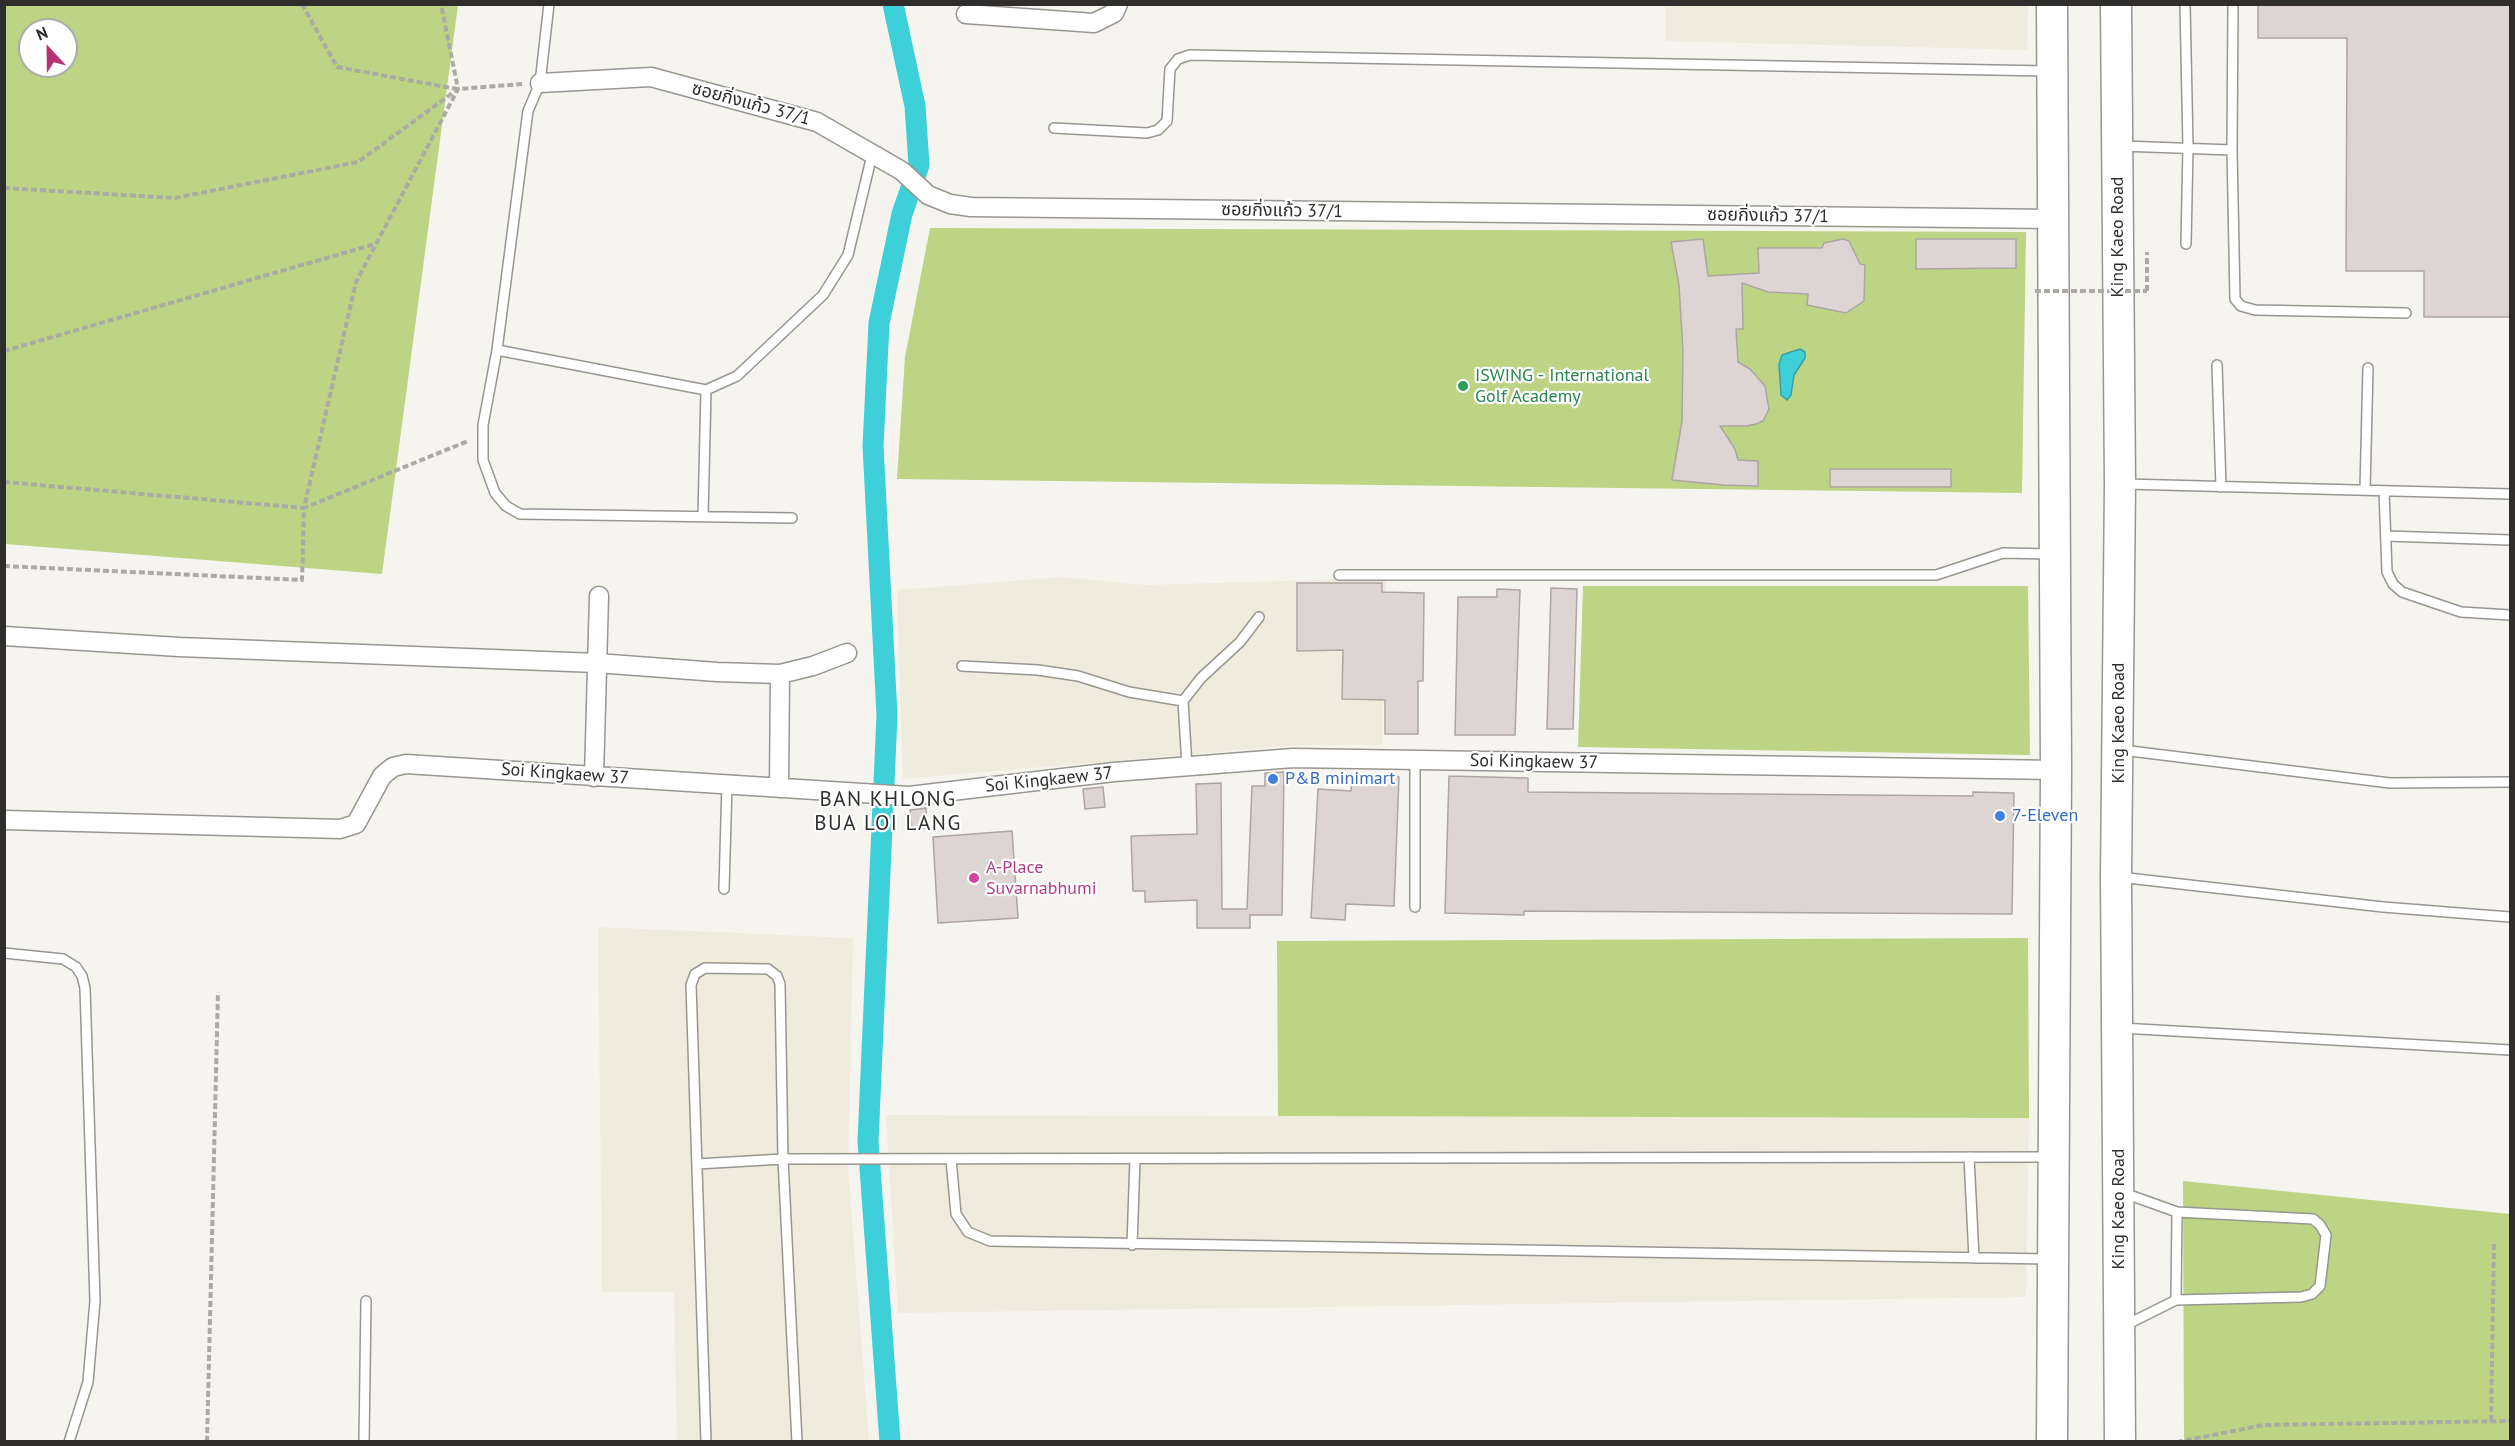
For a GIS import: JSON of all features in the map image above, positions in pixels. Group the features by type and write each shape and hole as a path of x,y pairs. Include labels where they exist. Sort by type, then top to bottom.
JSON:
{"main road":[{"path":"2052,4 2056,770 2052,1442"},
{"name":"King Kaeo Road","path":"2116,4 2120,484 2116,877 2120,1442"}],"street":[{"path":"966,14 1094,23 1114,13 1118,4"},
{"name":"ซอยกิ่งแก้ว 37/1","path":"540,83 651,76 817,122 902,171 928,195 950,204 970,207 2054,219"},
{"path":"594,777 599,596"},
{"path":"4,636 179,647 597,663 780,674 813,666 847,653"},
{"path":"779,788 780,674"},
{"name":"Soi Kingkaew 37","path":"4,820 340,829 356,824 382,776 393,767 406,764 909,796 1186,766 1293,758 2056,770"}],"lane":[{"path":"549,4 540,83 528,111 497,350 483,435 483,460 495,493 506,506 520,514 792,518"},
{"path":"2185,4 2186,244"},
{"path":"2234,4 2232,150 2233,290 2235,299 2241,306 2255,310 2406,313"},
{"path":"1054,128 1147,133 1158,130 1167,121 1170,69 1178,59 1190,55 2053,71"},
{"path":"2117,146 2232,150"},
{"path":"497,350 706,390 737,376 823,295 848,255 872,155"},
{"path":"2217,364 2221,487"},
{"path":"2365,490 2368,368"},
{"path":"703,516 706,390"},
{"path":"2120,484 2511,494"},
{"path":"2384,491 2387,572 2393,584 2402,592 2461,612 2511,615"},
{"path":"2386,536 2511,540"},
{"path":"1340,575 1936,575 2003,554 2055,554"},
{"path":"1186,766 1183,702 1202,678 1240,642 1259,618"},
{"path":"962,666 1038,670 1078,676 1129,692 1183,702"},
{"path":"2119,749 2390,783 2511,782"},
{"path":"1415,760 1415,907"},
{"path":"724,889 727,784"},
{"path":"2116,877 2383,907 2511,917"},
{"path":"4,953 63,958 76,967 82,976 85,988 95,1301 88,1382 69,1442"},
{"path":"706,1442 692,985 695,974 705,968 768,969 777,976 780,984 783,1160 797,1442"},
{"path":"2118,1028 2511,1050"},
{"path":"1970,1157 1974,1258"},
{"path":"697,1164 783,1160 951,1159 2054,1157"},
{"path":"951,1159 956,1214 968,1232 990,1241 2053,1259"},
{"path":"1132,1245 1135,1159"},
{"path":"2119,1191 2177,1212 2313,1219 2326,1235 2320,1286 2312,1294 2301,1297 2176,1300 2120,1328"},
{"path":"2176,1300 2177,1212"},
{"path":"364,1442 366,1301"}],"path":[{"path":"302,4 337,67 458,89 540,83"},
{"path":"4,566 302,580 304,508 356,282 458,89 441,4"},
{"path":"4,188 175,198 358,162 458,89"},
{"path":"4,351 376,244"},
{"path":"2035,291 2147,291 2147,252"},
{"path":"4,482 304,508 483,435"},
{"path":"207,1442 218,992"},
{"path":"2491,1421 2494,1244"},
{"path":"2177,1442 2264,1425 2511,1421"}],"shaded area":[{"path":"1665,5 2028,5 2027,50 1666,41"},
{"path":"1062,577 1146,585 1386,578 1382,745 1299,745 903,779 897,590"},
{"path":"598,927 853,938 848,1168 869,1441 677,1441 674,1292 602,1292"},
{"path":"886,1115 2029,1118 2026,1297 898,1313"}],"green space":[{"path":"4,5 458,5 382,574 5,544"},
{"name":"ISWING - International Golf Academy","path":"930,228 2026,232 2022,493 897,479 905,357"},
{"path":"1583,586 2028,586 2030,755 1578,747"},
{"path":"2028,938 2029,1118 1278,1116 1277,941"},
{"path":"2183,1181 2510,1214 2510,1441 2184,1441"}],"water":[{"path":"1800,349 1805,352 1805,358 1794,375 1791,395 1787,400 1781,395 1779,364 1782,355"}],"building":[{"path":"2258,4 2511,4 2511,317 2424,317 2424,271 2346,271 2347,38 2258,38"},
{"path":"1703,239 1708,276 1759,273 1758,248 1822,248 1824,243 1843,239 1849,241 1860,264 1865,265 1864,301 1846,313 1807,305 1808,294 1768,292 1742,283 1743,329 1736,329 1738,362 1750,369 1765,386 1769,409 1763,421 1756,424 1720,426 1735,449 1738,460 1758,461 1758,486 1672,480 1682,421 1683,351 1679,285 1671,242"},
{"path":"1916,239 2016,239 2016,268 1916,269"},
{"path":"1830,469 1951,469 1951,487 1830,487"},
{"path":"1297,583 1382,583 1382,592 1424,593 1423,681 1418,681 1418,734 1385,734 1385,700 1342,699 1343,650 1297,651"},
{"path":"1551,588 1577,589 1573,729 1547,729"},
{"path":"1497,589 1520,590 1515,735 1455,735 1458,597 1497,597"},
{"path":"1284,772 1282,915 1250,915 1250,928 1197,928 1197,900 1145,902 1145,891 1133,891 1131,836 1197,834 1196,784 1221,783 1222,909 1247,909 1252,786 1265,786 1265,773"},
{"path":"1352,776 1399,777 1394,906 1346,904 1345,920 1311,918 1318,789 1351,791"},
{"path":"1449,776 1528,778 1528,792 1973,796 1973,792 2014,793 2012,914 1524,911 1524,915 1445,913"},
{"path":"1103,787 1105,807 1085,809 1083,789"},
{"path":"926,808 927,828 912,830 910,810"},
{"path":"1012,831 1018,918 938,923 933,837"}],"waterway":[{"path":"890,1442 868,1141 887,715 873,446 879,323 902,214 919,165 915,106 893,4"}],"place":[{"name":"ISWING - International Golf Academy","path":"1463,386"},
{"name":"P&B minimart","path":"1273,779"},
{"name":"7-Eleven","path":"2000,816"},
{"name":"A-Place Suvarnabhumi","path":"974,878"}],"district":[{"name":"BAN KHLONG BUA LOI LANG","path":"888,812"}]}
